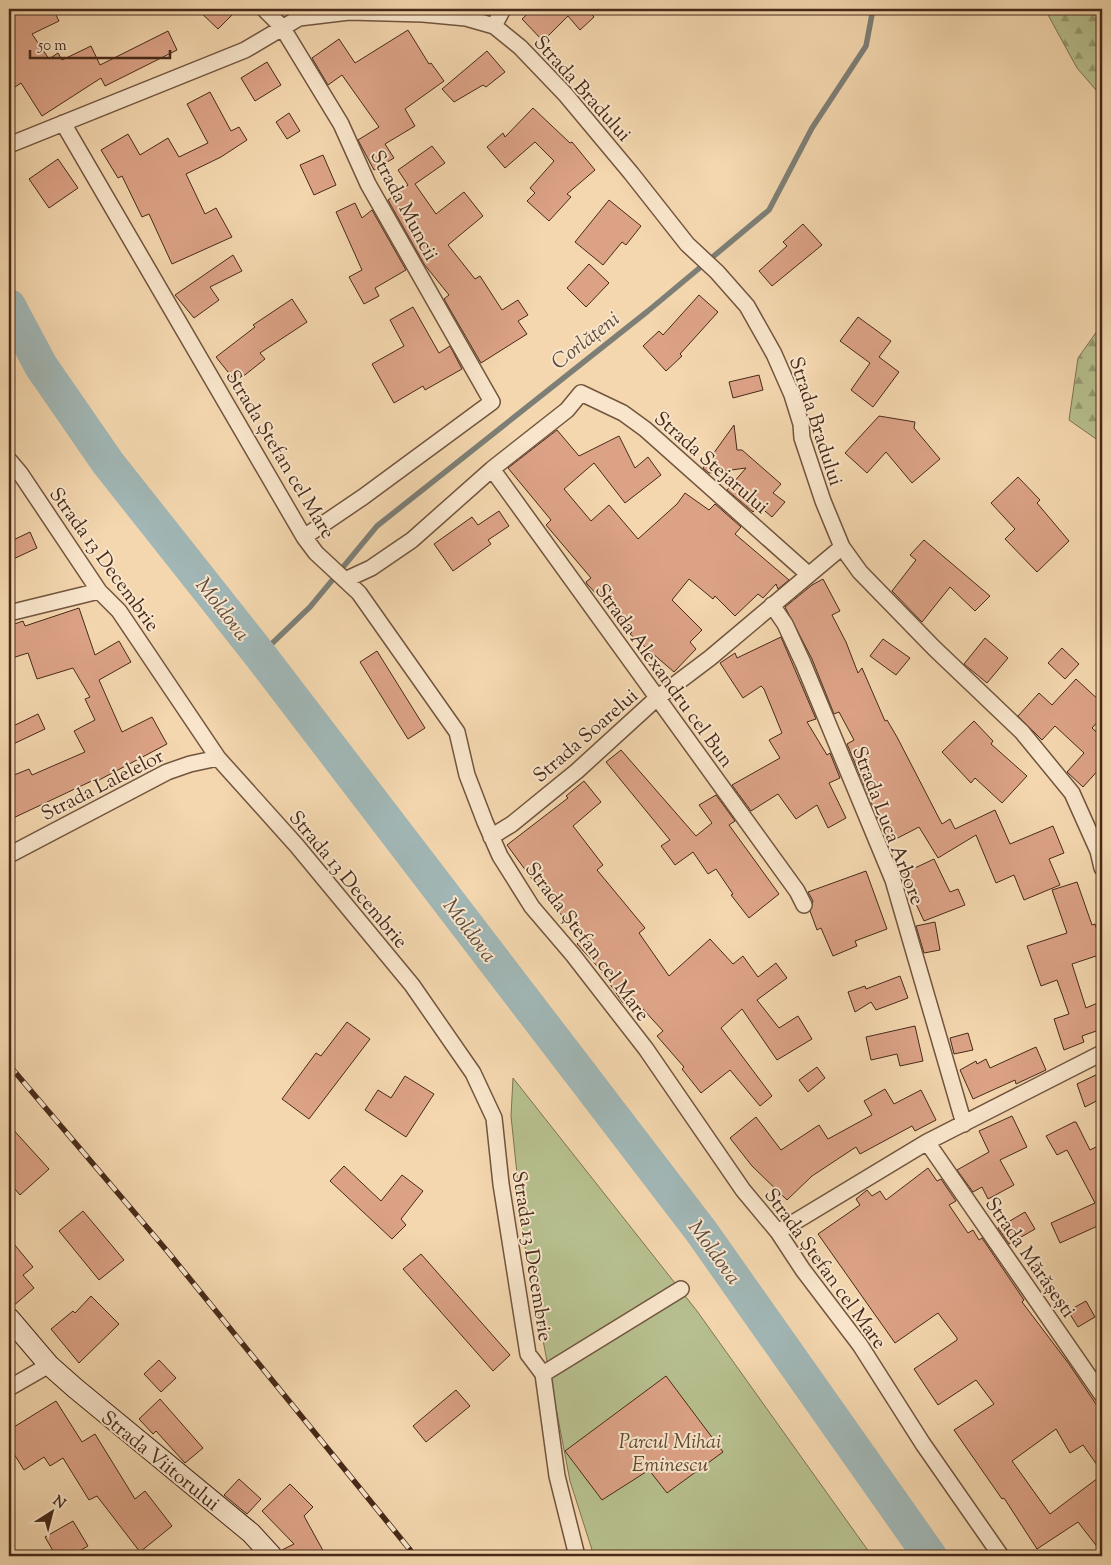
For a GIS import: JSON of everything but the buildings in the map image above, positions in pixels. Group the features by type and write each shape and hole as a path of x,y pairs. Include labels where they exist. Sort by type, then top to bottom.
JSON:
{"street":[{"name":"Strada Muncii","path":"264,9 282,27 341,124 368,184 492,402 304,538"},
{"path":"494,26 504,9"},
{"name":"Strada Bradului","path":"9,145 236,54 299,18 349,12 466,18 494,26 520,47 565,94 632,173 687,244 717,272 747,306 774,354 792,395 801,424 802,438 820,492 842,547 860,572 934,648 1022,732 1072,793 1098,851 1102,868"},
{"name":"Strada Ștefan cel Mare","path":"63,123 304,538 316,553 359,593 457,732 467,775 500,856 532,908 573,955 646,1049 743,1190 778,1232 860,1346 944,1474 1002,1556"},
{"name":"Strada Stejarului","path":"492,470 567,410 580,393 623,413 645,429 808,574"},
{"name":"Strada 13 Decembrie","path":"9,460 14,475 99,592 119,611 218,758 297,846 412,985 473,1073 494,1118 501,1184 528,1354 543,1374 557,1476 577,1556"},
{"path":"345,580 371,568 412,540 492,470"},
{"name":"Strada Alexandru cel Bun","path":"492,470 797,891 804,905"},
{"name":"Strada Soarelui","path":"492,837 512,824 577,771 658,698 710,658 842,547"},
{"path":"9,613 99,592"},
{"name":"Strada Luca Arbore","path":"772,605 785,624 799,655 893,880 964,1124"},
{"name":"Strada Lalelelor","path":"9,855 167,772 190,764 218,758"},
{"path":"778,1232 927,1142 1102,1053"},
{"name":"Strada Mărășești","path":"927,1142 1102,1395"},
{"name":"Strada 13 Decembrie","path":"543,1374 681,1289"},
{"name":"Strada Viitorului","path":"9,1318 49,1365 109,1417 251,1533 272,1556"},
{"path":"9,1388 49,1365"}],"green space":[{"path":"1051,9 1102,9 1102,97 1077,68 1047,13"},
{"path":"1102,324 1102,443 1069,420 1078,358"},
{"name":"Parcul Mihai Eminescu","path":"513,1078 697,1311 872,1556 594,1556 570,1481 524,1241 511,1116"}],"waterway":[{"name":"Corlățeni","path":"260,655 310,607 377,526 648,311 769,210 812,128 866,46 873,9"},
{"name":"Moldova","path":"9,306 41,366 108,463 260,655 701,1231 930,1556"}],"railway":[{"path":"9,1065 168,1252 415,1556"}]}
